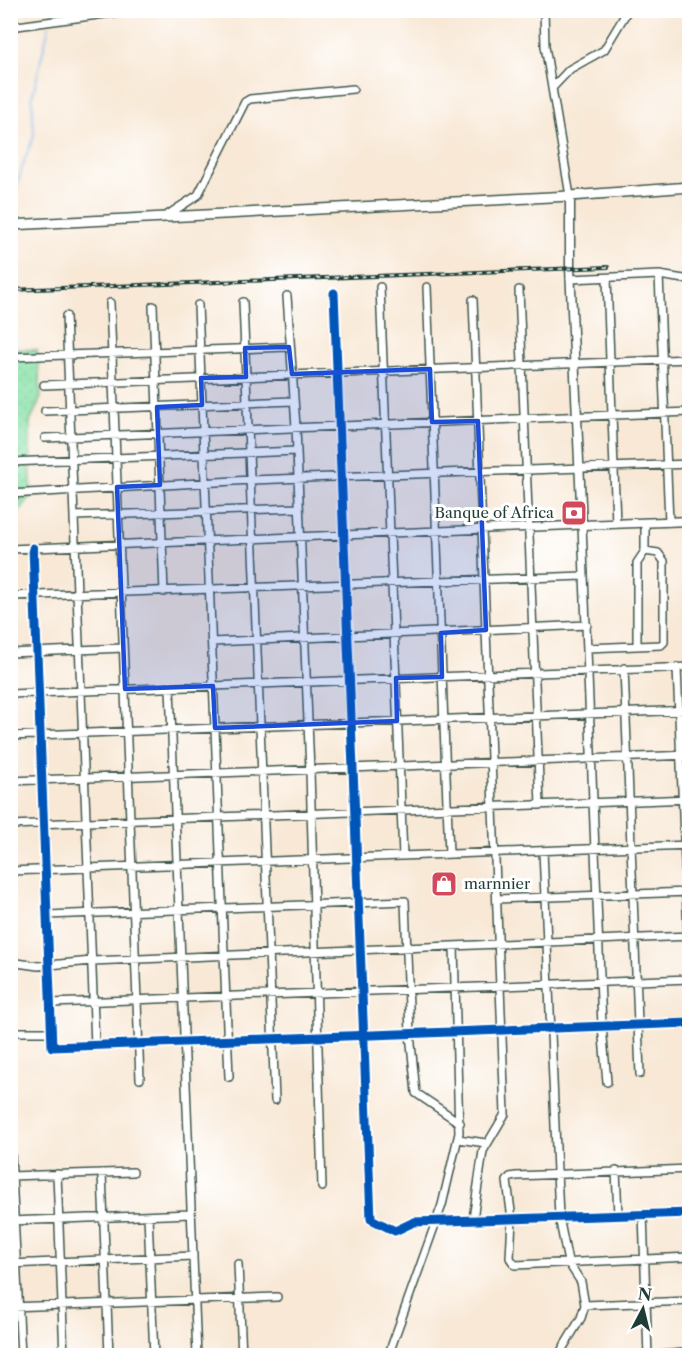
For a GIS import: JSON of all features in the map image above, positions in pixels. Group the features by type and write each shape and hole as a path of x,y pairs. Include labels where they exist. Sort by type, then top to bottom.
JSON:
{"highway":[{"path":"13,225 570,196 690,187"}],"main road":[{"path":"570,196 570,279 582,525 690,521"},
{"path":"651,1356 690,1353"}],"street":[{"path":"10,27 134,10"},
{"path":"544,10 545,46 570,196"},
{"path":"552,88 570,69 604,50 628,10"},
{"path":"165,217 198,195 245,102 250,99 353,89"},
{"path":"570,279 659,275 690,280"},
{"path":"659,275 669,522"},
{"path":"607,278 616,524"},
{"path":"380,287 403,856"},
{"path":"427,287 449,854"},
{"path":"519,290 540,805"},
{"path":"334,293 371,1219 395,1231 410,1222 436,1223 472,1219 690,1213"},
{"path":"287,296 296,428 300,585 313,858 320,1038 322,1187"},
{"path":"472,1219 481,1158 486,1143 505,1114 473,300"},
{"path":"243,302 275,1100"},
{"path":"110,303 140,1079"},
{"path":"198,304 229,1077"},
{"path":"153,306 164,592"},
{"path":"66,316 95,1046"},
{"path":"10,357 289,347"},
{"path":"44,385 690,359"},
{"path":"45,411 293,401"},
{"path":"45,438 690,412"},
{"path":"10,462 297,451"},
{"path":"10,494 251,480 690,464"},
{"path":"74,516 299,508"},
{"path":"636,646 637,563 645,551 645,523"},
{"path":"10,549 582,525 602,1026 607,1082"},
{"path":"33,548 52,1047 690,1023"},
{"path":"587,648 661,645 665,637 663,561 658,553 645,551"},
{"path":"10,597 585,576"},
{"path":"212,642 587,625"},
{"path":"10,653 123,648"},
{"path":"677,667 680,756 686,799 690,986"},
{"path":"10,694 690,667"},
{"path":"624,668 640,1074"},
{"path":"170,688 197,1356"},
{"path":"10,736 690,710"},
{"path":"10,781 690,755"},
{"path":"10,825 686,799"},
{"path":"10,871 687,845"},
{"path":"543,851 555,1174 559,1218 568,1262 581,1282 585,1305 581,1318 558,1356"},
{"path":"497,899 688,892"},
{"path":"47,915 405,901 410,1034 416,1093 460,1123"},
{"path":"10,962 49,965 224,955 689,936"},
{"path":"388,1356 436,1223 458,1139 460,1123 454,946"},
{"path":"51,1003 689,979"},
{"path":"10,1032 52,1032"},
{"path":"458,1139 486,1143"},
{"path":"11,1154 14,1307 21,1356"},
{"path":"690,1169 555,1174 510,1177 507,1181 512,1219 512,1263 690,1257"},
{"path":"616,1171 618,1215"},
{"path":"11,1176 133,1172"},
{"path":"102,1173 109,1356"},
{"path":"57,1174 64,1356"},
{"path":"12,1221 191,1214"},
{"path":"643,1214 646,1302 651,1356"},
{"path":"148,1216 154,1356"},
{"path":"14,1264 193,1256"},
{"path":"238,1264 242,1356"},
{"path":"14,1307 195,1302 277,1297"},
{"path":"585,1305 690,1301"}],"highlighted area":[{"path":"289,347 292,374 430,369 432,422 478,421 486,630 441,633 442,677 396,678 397,721 215,728 213,686 125,689 117,487 160,485 157,407 202,405 201,378 246,377 245,348"}],"green space":[{"path":"11,349 37,350 41,397 30,422 31,496 11,522"}],"waterway":[{"path":"51,18 53,10"},
{"path":"11,222 12,204 34,136 32,98 49,26"},
{"path":"11,230 12,286"},
{"path":"12,294 15,352"},
{"path":"10,400 16,362"}],"railway":[{"path":"10,290 608,267"}],"cycle path":[{"path":"334,293 371,1219 395,1231 414,1222 690,1213"},
{"path":"33,548 52,1047 690,1023"}],"place":[{"name":"Banque of Africa","path":"574,513"},
{"name":"marnnier","path":"444,884"}]}
